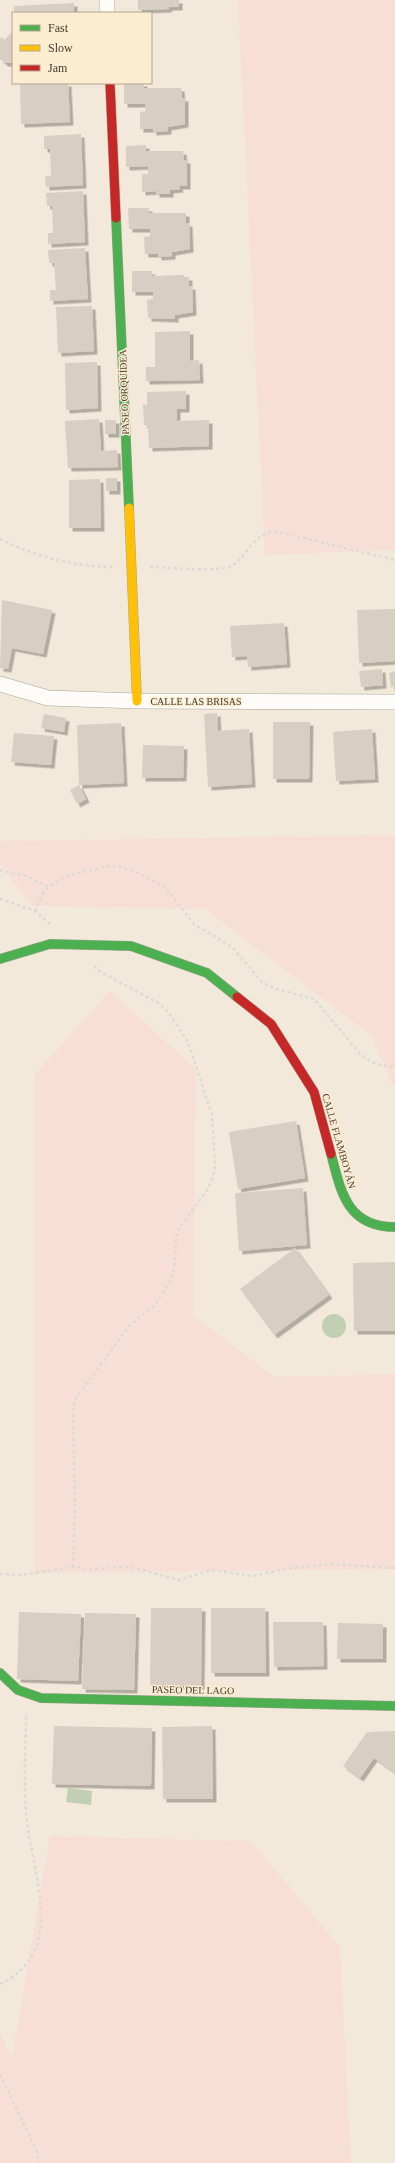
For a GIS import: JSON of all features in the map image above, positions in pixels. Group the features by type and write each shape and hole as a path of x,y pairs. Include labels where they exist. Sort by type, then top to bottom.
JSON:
{"street":[{"path":"106,0 107,12"},
{"name":"PASEO ORQUÍDEA","path":"110,84 137,701"},
{"name":"CALLE LAS BRISAS","path":"0,684 48,698 137,701 395,702"},
{"name":"CALLE FLAMBOYÁN","path":"0,959 50,944 131,946 207,973 270,1024 314,1092 341,1192 352,1211 369,1223 382,1227 395,1227"},
{"name":"PASEO DEL LAGO","path":"0,1673 12,1686 26,1694 42,1698 395,1706"}],"path":[{"path":"0,539 54,559 91,566 131,568 227,567 236,562 256,539 274,531 395,560"},
{"path":"35,911 43,894 49,887 66,876 110,866 118,866 156,881 166,888 194,924 232,947 262,982 276,989 314,999 362,1054 376,1064 395,1067"},
{"path":"0,870 26,876 49,887"},
{"path":"0,899 35,911 101,972 160,1004 169,1013 188,1042 207,1095 212,1115 215,1164 213,1177 207,1190 179,1229 171,1280 154,1306 130,1325 76,1398 73,1409 75,1507 73,1567"},
{"path":"0,1574 21,1575 73,1567 139,1569 179,1580 212,1570 253,1576 285,1569 330,1564 395,1568"},
{"path":"0,1984 23,1970 34,1951 41,1929 42,1908 27,1823 25,1781 26,1694"},
{"path":"0,2074 37,2152 39,2163"}],"shaded area":[{"path":"238,0 395,0 395,550 265,555"},
{"path":"395,835 395,1090 371,1035 205,909 32,906 0,864 0,841"},
{"path":"110,991 196,1069 193,1315 275,1377 395,1374 395,1569 34,1573 34,1075"},
{"path":"334,1314 343,1317 346,1326 343,1335 334,1338 325,1335 322,1326 325,1317"},
{"path":"68,1788 92,1791 91,1805 66,1802"},
{"path":"50,1836 251,1841 340,1947 351,2163 0,2163 0,2033 12,2058"}],"building":[{"path":"138,0 179,0 179,7 168,7 169,9 138,10"},
{"path":"74,3 74,12 14,12 14,6"},
{"path":"12,32 12,63 5,63 0,59 0,39 2,37 4,40"},
{"path":"20,84 68,84 70,122 21,124"},
{"path":"124,84 144,84 144,88 181,88 182,98 185,98 185,124 168,127 168,131 153,132 153,129 140,129 140,112 146,111 145,104 124,104"},
{"path":"81,134 83,185 46,187 45,176 51,176 50,149 44,149 44,136"},
{"path":"146,145 146,151 183,151 184,160 187,160 187,186 179,186 180,189 170,190 170,194 156,194 156,191 142,192 142,174 148,174 148,166 126,167 126,146"},
{"path":"83,191 85,242 48,244 48,233 53,233 52,206 47,206 46,193"},
{"path":"128,208 149,208 149,213 186,213 186,223 189,223 190,249 172,252 172,256 158,257 158,254 145,254 144,237 150,236 150,229 129,229"},
{"path":"85,248 88,299 50,301 50,290 56,290 54,263 49,263 48,250"},
{"path":"132,271 152,271 152,276 184,275 184,277 189,277 189,286 192,286 193,312 175,315 175,319 148,318 147,300 153,299 153,292 132,292"},
{"path":"92,306 94,351 58,353 56,307"},
{"path":"190,331 190,361 199,360 200,380 146,381 146,367 155,367 155,332"},
{"path":"97,362 98,408 66,410 65,363"},
{"path":"186,391 186,409 177,409 177,421 209,420 209,446 149,448 148,425 144,425 143,404 147,405 147,392"},
{"path":"99,419 101,451 117,450 118,467 68,468 65,421"},
{"path":"105,420 116,420 116,434 105,434"},
{"path":"106,478 117,478 117,491 106,491"},
{"path":"100,479 101,528 69,528 69,480"},
{"path":"2,600 52,610 43,654 12,648 8,669 0,668"},
{"path":"395,609 395,661 359,663 357,610"},
{"path":"284,623 287,664 248,667 247,656 232,657 230,626"},
{"path":"382,669 383,685 361,687 359,671"},
{"path":"395,671 395,686 391,687 389,673"},
{"path":"217,713 218,731 249,729 252,784 208,787 204,714"},
{"path":"44,714 66,718 64,732 41,728"},
{"path":"273,722 310,722 309,779 273,779"},
{"path":"121,723 124,783 79,785 77,725"},
{"path":"372,729 375,779 336,781 333,732"},
{"path":"14,733 54,736 51,765 11,762"},
{"path":"143,745 184,746 183,778 142,778"},
{"path":"79,785 86,799 77,804 70,790"},
{"path":"296,1121 305,1178 238,1189 229,1132"},
{"path":"303,1188 307,1245 239,1251 235,1193"},
{"path":"295,1248 329,1295 274,1335 240,1289"},
{"path":"395,1262 395,1331 354,1331 353,1263"},
{"path":"151,1608 202,1608 201,1686 150,1685"},
{"path":"211,1608 265,1608 266,1673 211,1673"},
{"path":"19,1612 81,1614 78,1681 17,1679"},
{"path":"85,1613 136,1614 134,1690 82,1689"},
{"path":"273,1622 323,1622 324,1666 274,1667"},
{"path":"338,1623 383,1624 383,1659 337,1659"},
{"path":"54,1726 152,1728 151,1786 52,1784"},
{"path":"212,1726 213,1799 163,1799 162,1727"},
{"path":"395,1731 395,1773 374,1758 360,1778 343,1766 367,1732"}],"traffic: fast":[{"path":"116,218 129,508"},
{"path":"0,959 50,944 131,946 207,973 237,997"},
{"path":"331,1154 343,1194 356,1214 366,1221 379,1225 395,1227"},
{"path":"0,1673 18,1690 41,1698 395,1706"}],"traffic: slow":[{"path":"129,508 137,701"}],"traffic: jam":[{"path":"110,84 116,218"},
{"path":"237,997 271,1024 314,1092 331,1154"}]}
